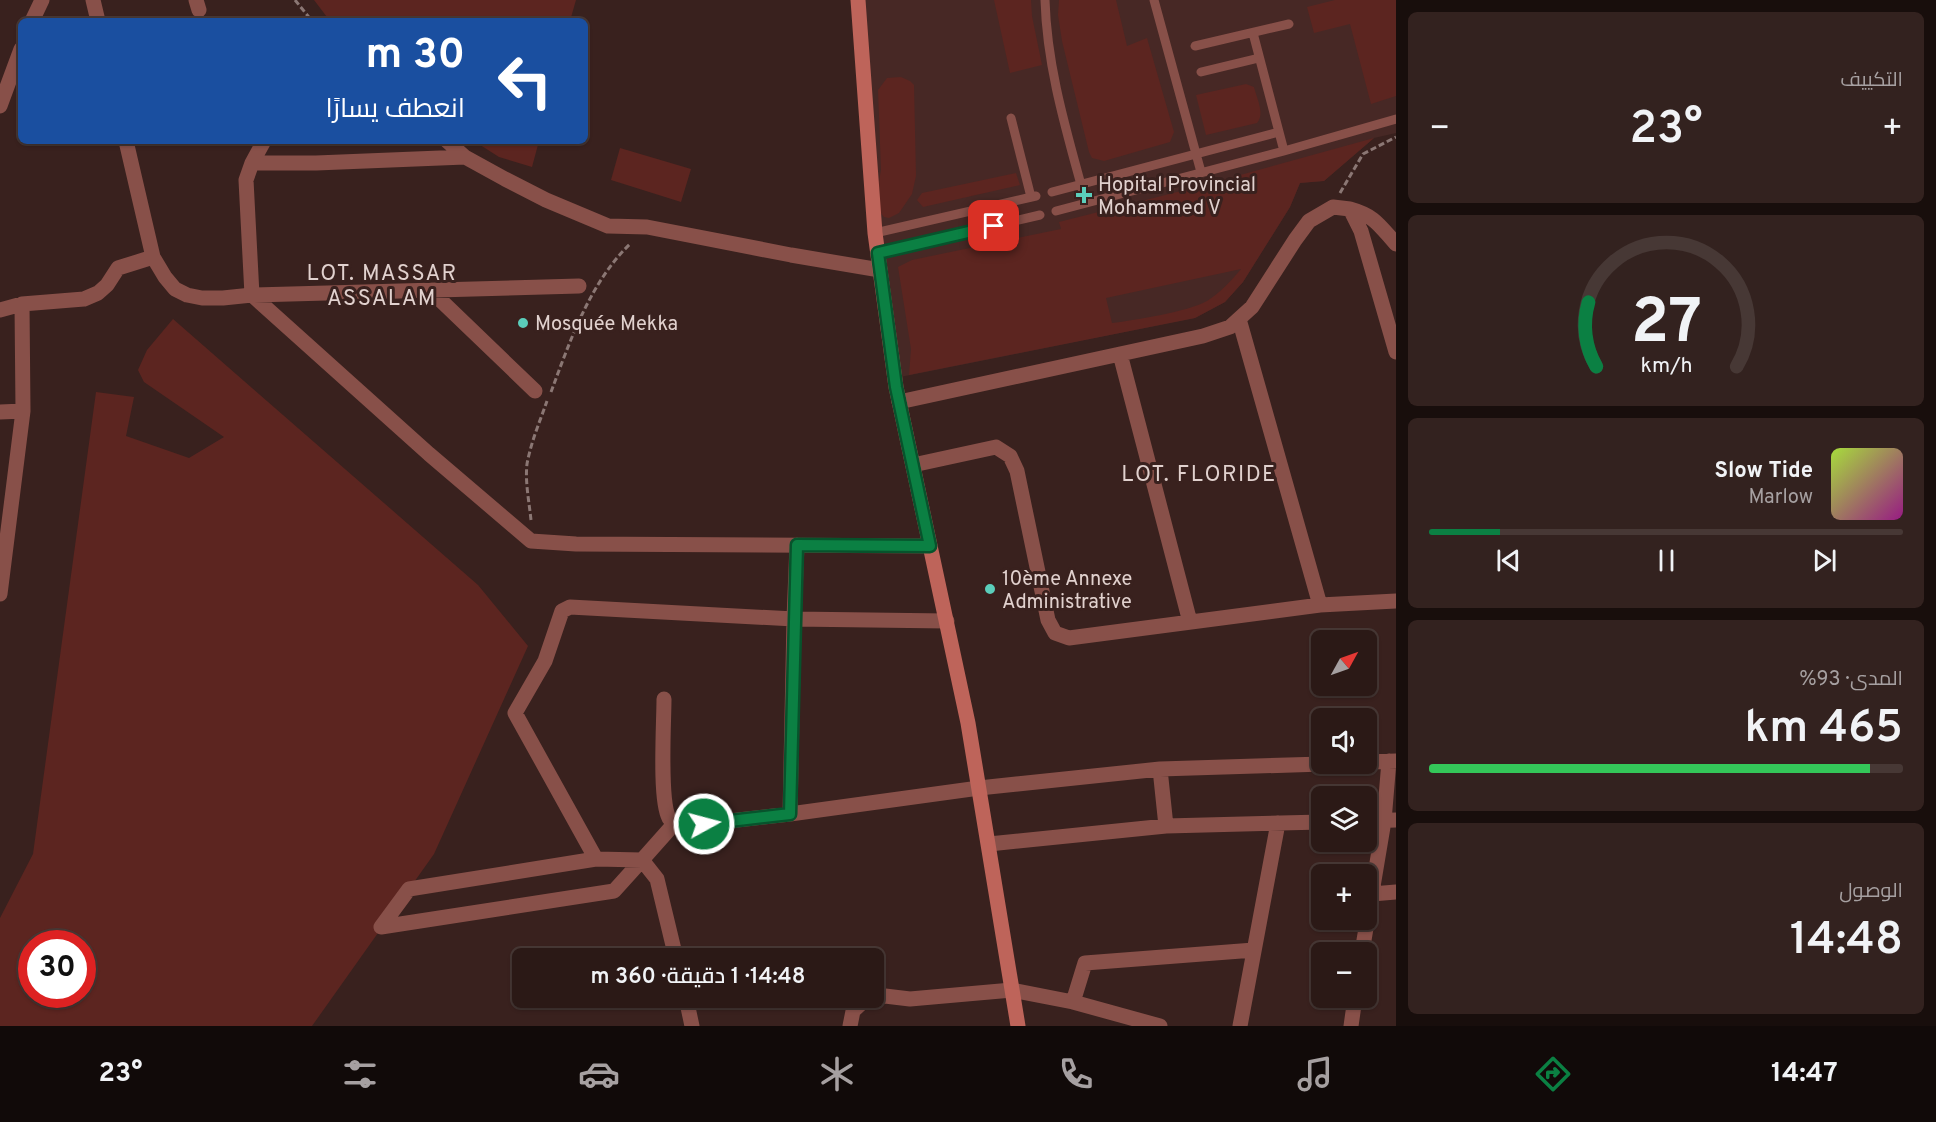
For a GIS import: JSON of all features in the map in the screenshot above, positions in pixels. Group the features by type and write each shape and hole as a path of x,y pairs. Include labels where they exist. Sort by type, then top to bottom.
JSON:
{"street":[{"path":"33,18 42,0"},
{"path":"93,0 97,18"},
{"path":"858,0 875,233 899,402 968,723 1018,1026"},
{"path":"0,106 18,57"},
{"path":"127,144 153,257 175,289 187,295 223,298 252,295 579,286"},
{"path":"262,144 246,180 252,295 429,454 531,541 576,544 930,546"},
{"path":"450,144 465,157 546,200 608,226 647,227 880,270"},
{"path":"252,163 465,157"},
{"path":"899,402 1203,336 1230,327 1252,307 1294,240 1309,221 1333,207 1366,213 1375,219 1396,244"},
{"path":"1350,209 1361,231 1396,352"},
{"path":"0,310 22,304 84,299 98,293 107,285 118,268 153,257"},
{"path":"431,291 536,391"},
{"path":"0,594 23,411 22,304"},
{"path":"1239,319 1320,604"},
{"path":"1120,354 1190,622"},
{"path":"0,412 23,411"},
{"path":"913,465 996,447 1010,456 1017,471 1048,620 1055,633 1070,638 1320,604 1396,601"},
{"path":"790,814 797,545"},
{"path":"596,859 515,713 545,660 562,611 570,607 794,619 947,621"},
{"path":"664,699 664,801 669,818 674,824 685,826 979,788 1160,769 1311,764"},
{"path":"1377,762 1392,761 1390,820 1377,873"},
{"path":"1160,769 1166,826"},
{"path":"989,844 1166,826 1311,822"},
{"path":"1240,1026 1278,823"},
{"path":"642,860 596,859 410,889 381,927 614,891 642,860 674,824"},
{"path":"642,860 657,879 674,948"},
{"path":"1377,894 1396,892"},
{"path":"1073,1002 1085,963 1254,950"},
{"path":"850,1026 853,1011 866,999 885,996 910,999 1012,990 1073,1002 1138,1023 1160,1026"},
{"path":"688,1008 692,1026"},
{"path":"1351,1026 1354,1008"}],"lane":[{"path":"1045,0 1049,54 1086,203"},
{"path":"1154,0 1201,172"},
{"path":"1196,46 1289,24"},
{"path":"1253,33 1284,151"},
{"path":"1201,72 1259,58"},
{"path":"875,233 1033,196 1011,118"},
{"path":"1056,211 1396,119"},
{"path":"1052,192 1279,132"},
{"path":"878,253 1040,215"}],"path":[{"path":"295,0 310,18"},
{"path":"1333,207 1363,154 1396,137"},
{"path":"531,541 527,465 547,401 567,348 589,302 609,268 647,227"}],"shaded area":[{"path":"314,0 576,0 571,18 328,18"},
{"name":"Hopital Provincial Mohammed V","path":"858,0 1396,0 1396,133 1374,138 1324,181 1300,183 1290,207 1243,282 1225,302 1195,318 895,378"},
{"path":"994,0 1031,0 1042,65 1010,73"},
{"path":"1059,0 1116,0 1127,46 1147,38 1174,132 1170,142 1104,161 1092,158 1062,41 1058,15"},
{"path":"1335,0 1396,0 1396,96 1371,104 1350,24 1314,33 1307,7"},
{"path":"901,77 914,85 916,176 912,194 899,213 889,218 884,217 880,212 878,90 887,78"},
{"path":"1246,84 1254,87 1258,101 1260,115 1257,123 1206,135 1196,95"},
{"path":"1374,138 1324,181 1300,183 1290,207 1243,282 1225,302 1195,318 909,375 911,349 898,267 912,260 1061,229 1059,222","holes":["1241,269 1225,287 1198,305 1161,315 1112,323 1106,298"]},
{"path":"479,144 538,144 532,167 499,157"},
{"path":"620,148 691,169 681,202 611,180"},
{"path":"1016,173 1020,185 923,207 917,200 922,193"},
{"path":"173,319 478,585 528,646 434,854 312,1026 0,1026 0,918 33,854 96,392 134,397 126,436 189,458 224,437 144,382 138,370 147,350"}],"place":[{"name":"Hopital Provincial Mohammed V","path":"1084,195"},
{"name":"Mosquée Mekka","path":"523,323"},
{"name":"10ème Annexe Administrative","path":"990,589"}],"district":[{"name":"LOT. MASSAR ASSALAM","path":"382,284"},
{"name":"LOT. FLORIDE","path":"1199,473"}],"route":[{"path":"704,824 790,814 797,545 930,546 896,387 878,253 994,226"}]}
